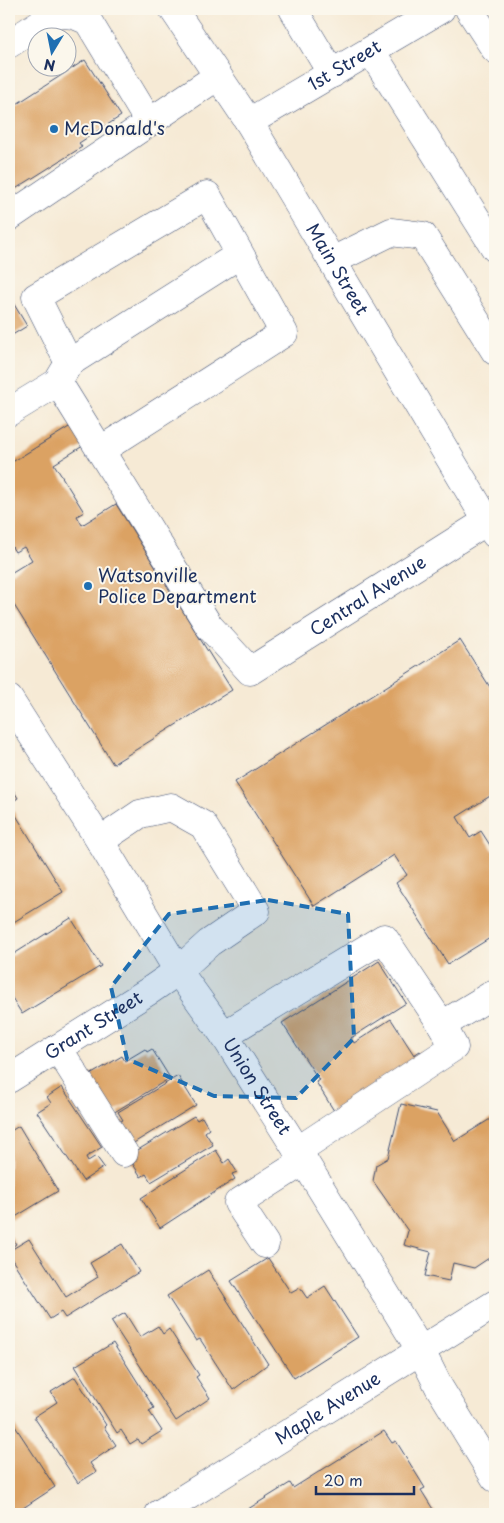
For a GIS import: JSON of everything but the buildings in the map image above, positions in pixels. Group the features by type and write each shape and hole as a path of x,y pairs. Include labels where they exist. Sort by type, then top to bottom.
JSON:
{"street":[{"name":"Main Street","path":"173,9 249,122 491,528"},
{"path":"293,9 312,45 332,74"},
{"name":"1st Street","path":"249,122 441,9"},
{"path":"470,9 495,50"},
{"path":"9,44 56,13 74,15 88,21 149,122"},
{"path":"371,51 495,248"},
{"path":"9,218 218,76"},
{"path":"207,196 239,255 284,333 101,450 64,372 36,298 207,196"},
{"path":"332,261 391,232 423,236 495,351"},
{"path":"9,412 64,372 239,255"},
{"name":"Central Avenue","path":"101,450 209,626 250,671 491,528"},
{"name":"Union Street","path":"11,706 100,841 178,971 224,1035 301,1156 421,1351 439,1387 495,1478"},
{"name":"Grant Street","path":"9,1079 178,971 210,943 256,911 203,825 171,807 140,814 100,841"},
{"path":"224,1035 384,938 448,1036"},
{"path":"265,1244 238,1203 301,1156 448,1036 495,993"},
{"path":"58,1048 124,1153"},
{"name":"Maple Avenue","path":"159,1514 494,1306"}],"highlighted area":[{"path":"268,900 348,914 354,1038 296,1098 214,1096 127,1059 111,987 169,914"}],"place":[{"name":"McDonald's","path":"54,129"},
{"name":"Watsonville Police Department","path":"88,586"}]}
